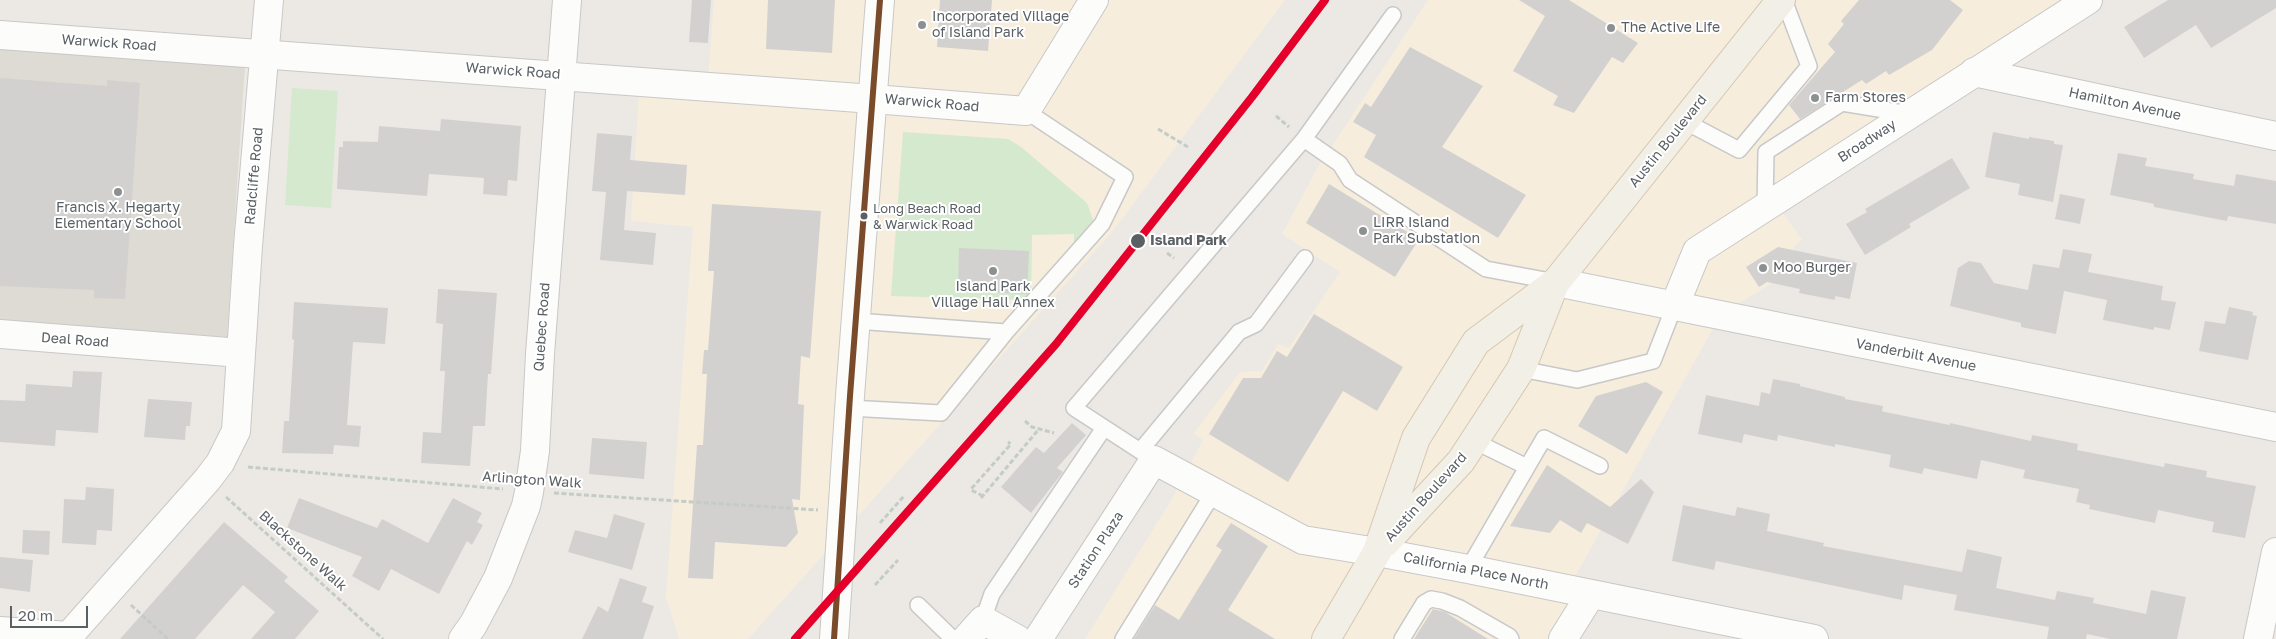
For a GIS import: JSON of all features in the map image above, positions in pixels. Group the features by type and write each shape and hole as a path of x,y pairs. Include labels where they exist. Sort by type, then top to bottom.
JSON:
{"main road":[{"name":"Austin Boulevard","path":"1326,639 1377,552 1416,438 1476,342 1556,282 1783,0"},
{"name":"Austin Boulevard","path":"1377,552 1461,461 1521,368 1556,282"}],"street":[{"name":"Radcliffe Road","path":"68,638 214,471 236,431 269,0"},
{"name":"Quebec Road","path":"463,639 473,625 498,578 526,506 529,492 535,451 540,354 566,0"},
{"path":"834,639 849,408 880,0"},
{"path":"1026,111 1094,0"},
{"name":"Broadway","path":"1674,307 1697,251 2088,0"},
{"name":"Warwick Road","path":"0,35 561,74 1026,111"},
{"name":"Hamilton Avenue","path":"1974,72 2276,136"},
{"name":"Vanderbilt Avenue","path":"1556,282 2276,427"},
{"name":"Deal Road","path":"0,334 241,353"},
{"name":"California Place North","path":"1147,456 1303,540 1468,569 1814,639"},
{"name":"Station Plaza","path":"1038,639 1147,456"},
{"path":"2258,639 2276,552"},
{"path":"1563,639 1590,594"},
{"path":"974,629 1017,639"},
{"path":"0,631 68,638"}],"lane":[{"path":"1684,121 1738,150 1809,66 1783,0"},
{"path":"1305,258 1256,324 1239,332 1147,456 1074,408 1304,139 1393,15"},
{"path":"1765,207 1766,152 1842,103 1909,114"},
{"path":"849,408 940,413 1006,332 1102,224 1125,176 1026,111"},
{"path":"1304,139 1340,164 1350,180 1486,269 1556,282"},
{"path":"1521,368 1577,380 1653,361 1674,307"},
{"path":"856,321 1006,332"},
{"path":"974,629 992,594 1104,428"},
{"path":"1468,569 1544,438 1600,466"},
{"path":"1474,440 1527,467"},
{"path":"1123,639 1214,492"},
{"path":"1402,639 1424,603 1431,599 1460,608 1511,639"},
{"path":"918,605 954,639"}],"path":[{"path":"1276,116 1284,122"},
{"path":"1158,128 1188,147"},
{"path":"1167,253 1174,258"},
{"path":"1025,421 1032,427 1054,433"},
{"path":"1008,442 1011,444 971,490 982,497 1040,429"},
{"name":"Arlington Walk","path":"214,471 263,470 529,492 842,511"},
{"name":"Blackstone Walk","path":"214,471 384,639"},
{"path":"880,523 905,494"},
{"path":"875,585 898,560"},
{"path":"112,588 168,639"}],"shaded area":[{"path":"714,0 1285,0 1113,231 748,639 679,639 666,597 693,227 631,221 640,77 708,81"},
{"path":"1428,0 2096,0 1777,205 1802,240 1794,246 1787,274 1721,314 1566,593 1579,602 1556,639 1085,639 1172,499 1203,440 1194,433 1240,372 1262,371 1278,344 1289,348 1340,272 1282,234 1317,169"},
{"name":"Francis X. Hegarty Elementary School","path":"0,49 245,65 227,337 0,320"}],"green space":[{"path":"292,88 338,91 331,208 285,205"},
{"path":"903,132 1008,139 1021,147 1087,203 1096,228 1074,251 1074,234 1032,235 1031,300 891,296"}],"building":[{"path":"692,0 711,0 708,43 689,42"},
{"path":"768,0 835,0 832,53 766,49"},
{"path":"940,0 992,0 988,51 937,47"},
{"path":"1519,0 1569,0 1638,43 1623,63 1612,57 1574,113 1553,105 1558,96 1513,71 1545,16"},
{"path":"1859,0 1950,0 1963,10 1932,50 1889,75 1886,71 1866,84 1862,80 1800,119 1789,105 1835,52 1828,44 1844,24 1841,21"},
{"path":"2168,0 2276,0 2276,8 2211,48 2196,25 2144,58 2124,27"},
{"path":"1410,47 1483,86 1442,147 1526,195 1498,238 1364,157 1376,135 1353,122 1365,103 1371,107"},
{"path":"0,78 107,86 107,80 140,83 125,299 94,298 94,290 0,286"},
{"path":"441,119 521,126 517,181 508,180 507,196 483,194 484,178 429,174 427,196 337,189 339,147 343,147 343,141 378,142 379,126 440,131"},
{"path":"1993,132 2029,139 2029,137 2054,141 2054,144 2063,145 2053,202 2018,195 2020,184 1985,177"},
{"path":"597,133 632,136 630,160 687,165 685,195 627,191 624,230 656,233 653,265 600,260 606,192 592,191"},
{"path":"2118,153 2147,158 2145,166 2194,174 2193,179 2234,186 2236,174 2276,181 2276,224 2228,216 2227,221 2154,207 2154,204 2110,195"},
{"path":"1952,158 1970,188 1909,224 1911,227 1865,255 1846,224 1867,212 1865,209"},
{"name":"LIRR Island Park Substation","path":"1329,184 1419,239 1395,277 1306,223"},
{"path":"2060,194 2085,199 2080,224 2055,219"},
{"path":"712,204 821,211 810,358 801,356 798,404 804,405 800,500 792,499 798,533 786,547 715,542 713,579 688,578 697,445 703,445 707,374 702,374 704,350 708,350 714,271 708,271"},
{"path":"1778,247 1857,263 1850,299 1835,296 1835,300 1799,293 1800,289 1767,282 1759,287 1746,267"},
{"name":"Island Park Village Hall Annex","path":"959,248 1029,251 1027,294 958,291"},
{"path":"2063,249 2092,254 2088,272 2163,286 2161,300 2176,302 2170,330 2154,327 2154,330 2103,320 2107,300 2064,291 2056,334 2021,327 2021,323 1950,306 1958,268 1969,261 1981,263 1994,283 2028,290 2033,264 2059,268"},
{"path":"438,289 497,293 491,374 488,374 485,426 473,426 470,466 421,463 423,432 441,433 445,371 440,371 443,324 436,323"},
{"path":"294,302 388,308 385,344 353,342 347,425 361,426 359,447 334,445 333,454 282,453 284,421 289,421 294,340 292,339"},
{"path":"2229,307 2253,312 2252,315 2257,316 2248,360 2199,351 2205,321 2225,324"},
{"path":"1314,314 1403,367 1377,411 1343,391 1288,482 1209,434 1243,378 1261,378 1277,351 1287,357"},
{"path":"73,371 102,372 98,433 56,430 55,446 0,442 0,400 25,401 26,384 72,387"},
{"path":"1773,379 1800,384 1800,386 1845,397 1845,399 1883,406 1882,411 1885,412 1950,425 1950,423 2031,441 2032,435 2078,444 2077,450 2164,467 2165,463 2207,471 2206,477 2256,486 2245,538 2212,532 2214,522 2158,510 2155,523 2089,509 2090,505 2076,502 2079,489 2023,478 2025,470 1981,460 1977,479 1924,468 1922,474 1889,467 1891,455 1835,444 1835,447 1778,435 1777,441 1744,434 1742,443 1698,434 1706,395 1759,406 1761,392 1770,394"},
{"path":"1646,382 1663,392 1627,454 1578,426 1596,396"},
{"path":"148,399 192,402 190,426 186,426 185,440 144,437"},
{"path":"1072,423 1086,435 1057,468 1063,472 1031,513 1001,487 1036,447 1044,453"},
{"path":"592,438 647,442 644,479 589,474"},
{"path":"1547,465 1610,507 1641,479 1654,492 1628,544 1587,523 1581,533 1560,520 1550,533 1510,526"},
{"path":"86,487 114,489 112,531 97,530 96,545 62,543 64,499 85,500"},
{"path":"299,498 377,528 382,519 428,543 453,498 482,513 477,522 483,525 472,545 467,541 439,594 391,569 379,591 352,576 362,557 287,528"},
{"path":"1683,505 1735,516 1737,507 1770,514 1767,531 1824,543 1823,546 1962,572 1967,549 2002,557 1996,588 2055,600 2057,591 2094,598 2093,603 2146,614 2151,590 2186,597 2177,639 2110,639 2087,634 2086,639 2047,639 2049,627 1954,610 1957,595 1904,585 1902,600 1716,561 1714,570 1672,561"},
{"path":"614,514 645,523 632,570 568,552 575,530 607,538"},
{"path":"224,522 288,577 284,581 319,611 295,639 251,639 275,612 243,585 195,639 120,639"},
{"path":"1231,523 1268,546 1228,610 1275,639 1134,639 1155,605 1179,620 1222,550 1216,546"},
{"path":"23,530 50,531 49,555 22,553"},
{"path":"0,557 33,560 30,592 0,588"},
{"path":"620,578 647,587 642,602 654,606 643,639 582,639 598,606 608,612"},
{"path":"1433,609 1445,612 1488,639 1414,639"}],"transit line":[{"path":"834,639 880,0"},
{"path":"795,639 1056,344 1252,97 1325,0"}],"place":[{"name":"Incorporated Village of Island Park","path":"922,25"},
{"name":"The Active Life","path":"1611,28"},
{"name":"Farm Stores","path":"1815,98"},
{"name":"Francis X. Hegarty Elementary School","path":"118,192"},
{"name":"Long Beach Road & Warwick Road","path":"864,216"},
{"name":"LIRR Island Park Substation","path":"1363,231"},
{"name":"Island Park","path":"1138,241"},
{"name":"Moo Burger","path":"1763,268"},
{"name":"Island Park Village Hall Annex","path":"993,271"}]}
